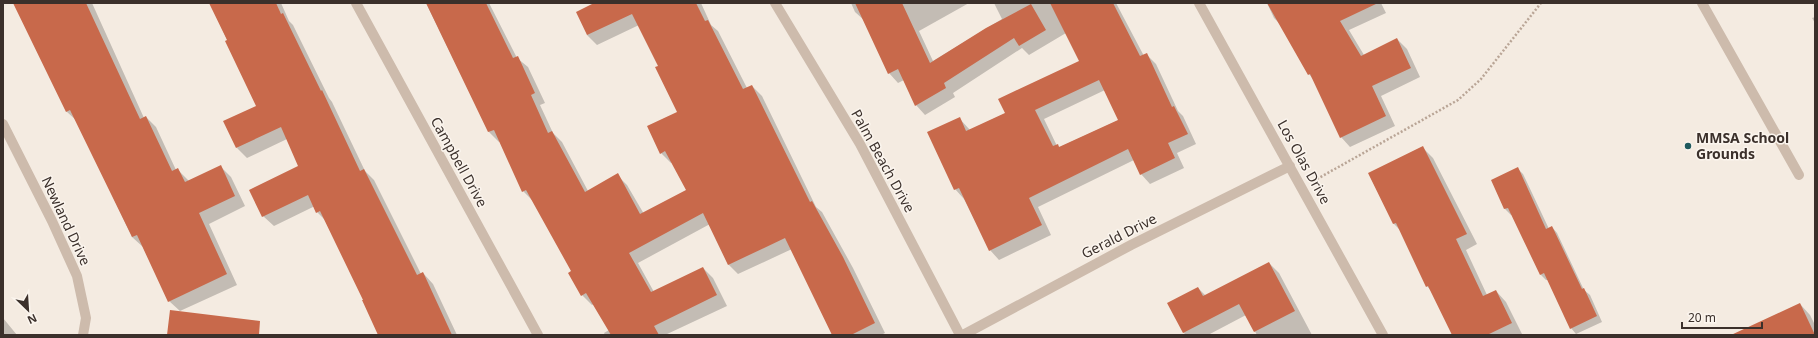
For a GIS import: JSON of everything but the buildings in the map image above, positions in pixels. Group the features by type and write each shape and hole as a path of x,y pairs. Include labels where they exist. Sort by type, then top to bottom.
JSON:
{"street":[{"name":"Campbell Drive","path":"356,3 538,335"},
{"name":"Palm Beach Drive","path":"775,3 860,144 962,335"},
{"name":"Los Olas Drive","path":"1199,3 1383,335"},
{"path":"1702,3 1799,175"},
{"name":"Newland Drive","path":"3,124 52,221 77,276 86,318 82,335"},
{"name":"Gerald Drive","path":"962,335 1131,245 1290,166"}],"path":[{"path":"1302,188 1458,100 1481,79 1541,3"}],"place":[{"name":"MMSA School Grounds","path":"1688,146"}]}
